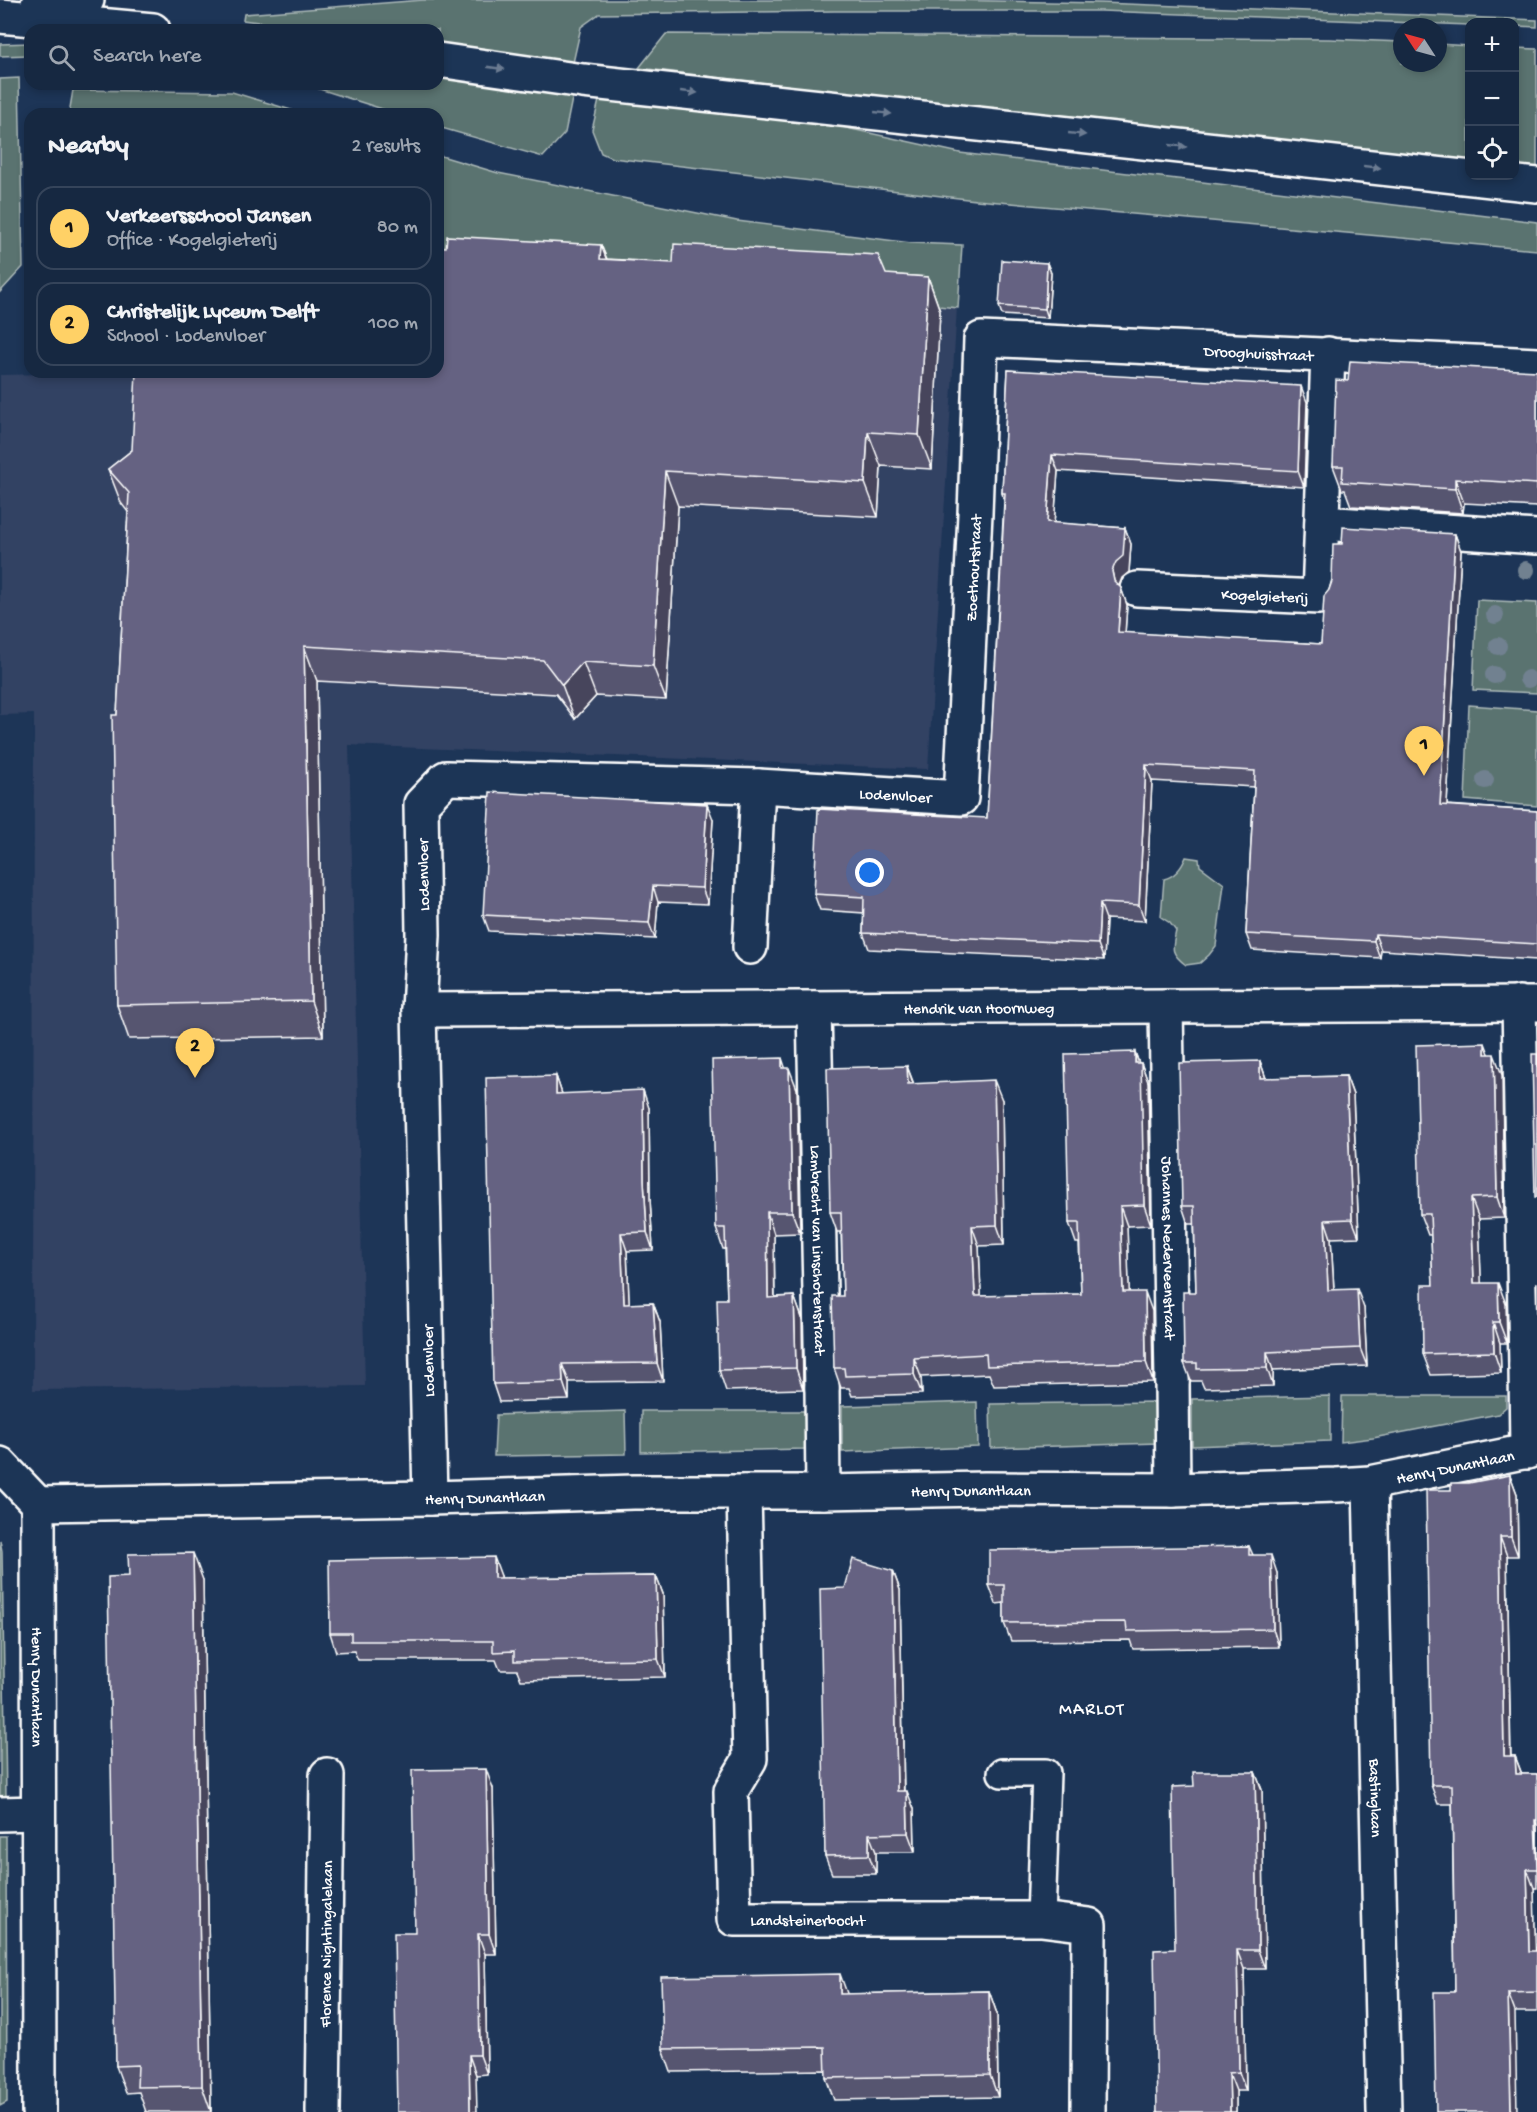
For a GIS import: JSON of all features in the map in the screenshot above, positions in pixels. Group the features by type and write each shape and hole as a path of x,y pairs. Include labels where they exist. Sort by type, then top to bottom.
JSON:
{"street":[{"path":"0,8 87,0"},
{"path":"0,16 87,24"},
{"path":"444,61 595,82 1537,185"},
{"name":"Drooghuisstraat","path":"981,339 1537,365"},
{"name":"Zoethoutstraat","path":"961,798 981,339"},
{"name":"Kogelgieterij","path":"1137,589 1319,597 1328,354"},
{"path":"1322,523 1537,537"},
{"name":"Lodenvloer","path":"430,1498 419,1010 423,935 421,804 446,778 758,786 961,798"},
{"path":"750,946 758,786"},
{"path":"1528,1004 1526,1366 1532,1451"},
{"name":"Hendrik van Hoornweg","path":"419,1010 1528,1004"},
{"name":"Johannes Nederveenstraat","path":"1166,1006 1173,1490"},
{"name":"Lambrecht van Linschotenstraat","path":"814,1008 823,1492"},
{"name":"Henry Dunantlaan","path":"39,2112 38,1504 430,1498 634,1492 1173,1490 1370,1483 1532,1451"},
{"path":"0,1464 38,1504"},
{"name":"Bastinglaan","path":"1370,1483 1384,2112"},
{"name":"Landsteinerbocht","path":"744,1492 750,1759 731,1791 734,1919 1041,1918 1089,1925 1088,2112"},
{"name":"Florence Nightingalelaan","path":"323,2112 327,1775"},
{"path":"0,1814 37,1813"}],"lane":[{"path":"1002,1773 1046,1773 1041,1918"}],"shaded area":[{"path":"899,303 957,307 928,769 349,745 365,1386 33,1390 34,714 0,715 0,375 24,375 24,378 444,378 444,371"}],"green space":[{"path":"423,0 949,0 1101,3 1486,18 1465,18 1465,25 1447,24 1447,18 1393,18 1393,22 1101,11 599,14 581,27 573,63 444,47 444,24 273,24 243,20 244,14"},
{"path":"1519,19 1537,20 1537,27 1519,26"},
{"path":"666,34 1329,39 1393,42 1393,72 1447,72 1447,45 1465,46 1465,167 639,68"},
{"path":"24,43 24,55 0,56 0,44"},
{"path":"1519,48 1537,49 1537,172 1519,170"},
{"path":"19,78 23,267 0,292 0,79"},
{"path":"444,78 573,94 565,133 543,157 444,129 444,108 379,108 323,90 444,90"},
{"path":"73,90 232,92 284,108 70,108"},
{"path":"600,96 788,115 960,153 1537,222 1537,250 976,200 612,158 601,153 592,130"},
{"path":"444,157 498,173 737,221 911,243 962,245 958,308 444,259"},
{"path":"1477,600 1537,603 1537,693 1473,690"},
{"path":"1469,705 1537,710 1537,806 1465,800"},
{"path":"1186,857 1199,859 1200,866 1224,884 1216,946 1200,963 1186,965 1175,954 1176,931 1161,917 1164,879 1178,871"},
{"path":"1330,1396 1330,1441 1192,1446 1192,1399"},
{"path":"1342,1396 1506,1396 1506,1407 1498,1414 1341,1442"},
{"path":"977,1402 978,1447 842,1452 842,1406"},
{"path":"1159,1402 1158,1443 991,1448 990,1404"},
{"path":"625,1411 626,1454 494,1456 496,1415"},
{"path":"641,1411 806,1411 806,1449 641,1452"},
{"path":"0,1540 2,1551 6,1796 0,1796"},
{"path":"0,1836 6,1836 7,2102 0,2106"}],"building":[{"path":"447,236 601,245 600,259 673,263 674,244 878,255 886,274 928,277 919,435 868,432 865,483 665,471 653,666 583,662 562,685 543,660 304,646 311,1001 117,1005 112,715 117,715 129,493 108,469 132,450 136,378 444,378 444,247 446,247"},
{"path":"1002,260 1047,263 1045,309 999,306"},
{"path":"1350,361 1537,371 1537,484 1455,479 1455,489 1342,482 1343,466 1333,466 1336,380 1348,381"},
{"path":"1008,370 1301,386 1298,471 1052,455 1047,522 1125,528 1123,556 1116,562 1112,571 1114,581 1121,588 1118,632 1321,644 1324,596 1332,581 1333,544 1342,544 1343,527 1455,534 1440,805 1537,811 1537,944 1375,934 1374,941 1246,934 1255,771 1146,765 1139,905 1100,903 1098,944 863,933 864,897 814,894 818,809 987,818 1005,493 1002,493"},
{"path":"490,792 707,804 702,888 653,886 649,923 483,915"},
{"path":"1485,1043 1485,1054 1494,1054 1497,1197 1471,1198 1474,1283 1498,1283 1499,1322 1493,1322 1494,1352 1423,1354 1422,1285 1433,1285 1430,1214 1420,1214 1416,1045"},
{"path":"1135,1052 1135,1063 1141,1063 1144,1205 1120,1206 1123,1292 1145,1292 1146,1362 987,1366 986,1354 914,1358 914,1374 845,1376 844,1368 834,1368 832,1296 843,1296 841,1212 830,1212 827,1068 907,1066 908,1084 994,1080 997,1225 972,1226 975,1296 1081,1294 1079,1223 1069,1223 1065,1054"},
{"path":"1532,1054 1537,1054 1537,1197 1535,1197"},
{"path":"782,1058 782,1068 789,1068 792,1212 767,1212 768,1298 794,1296 796,1368 719,1370 717,1299 727,1299 725,1228 716,1228 712,1060"},
{"path":"1260,1061 1260,1078 1346,1076 1352,1219 1325,1220 1328,1290 1357,1289 1360,1348 1267,1352 1267,1368 1197,1369 1197,1363 1184,1363 1183,1292 1196,1292 1194,1206 1182,1206 1179,1063"},
{"path":"556,1076 556,1094 643,1090 647,1232 621,1233 624,1304 653,1303 657,1363 562,1364 563,1382 493,1384 486,1078"},
{"path":"1510,1475 1511,1537 1500,1537 1504,1756 1515,1756 1516,1774 1537,1774 1537,1820 1535,1820 1537,1869 1527,1869 1529,1951 1537,1951 1537,1992 1508,1993 1511,2112 1436,2112 1434,1992 1455,1992 1452,1785 1431,1785 1426,1490 1451,1490 1451,1483 1469,1483"},
{"path":"1249,1546 1249,1555 1271,1555 1273,1629 1127,1631 1126,1622 1004,1623 1004,1585 989,1585 989,1550"},
{"path":"193,1553 202,2086 137,2087 138,2065 116,2066 108,1577 129,1576 128,1554"},
{"path":"494,1557 494,1578 656,1576 658,1659 514,1661 514,1651 493,1652 493,1641 351,1641 351,1633 330,1633 329,1560"},
{"path":"853,1559 893,1571 897,1791 907,1791 908,1833 869,1834 869,1855 825,1856 820,1589 845,1588"},
{"path":"486,1769 489,1934 478,1934 480,2055 469,2055 470,2112 397,2112 394,1933 415,1933 412,1770"},
{"path":"1193,1772 1255,1772 1258,1950 1237,1950 1239,2072 1229,2073 1230,2112 1157,2112 1154,1950 1175,1949 1172,1787 1194,1786"},
{"path":"840,1974 840,1994 989,1991 990,2075 826,2078 825,2047 663,2049 661,1977"}],"place":[{"name":"Verkeersschool Jansen","path":"1424,776"},
{"name":"Christelijk Lyceum Delft","path":"195,1078"}],"district":[{"name":"MARLOT","path":"1092,1708"}]}
